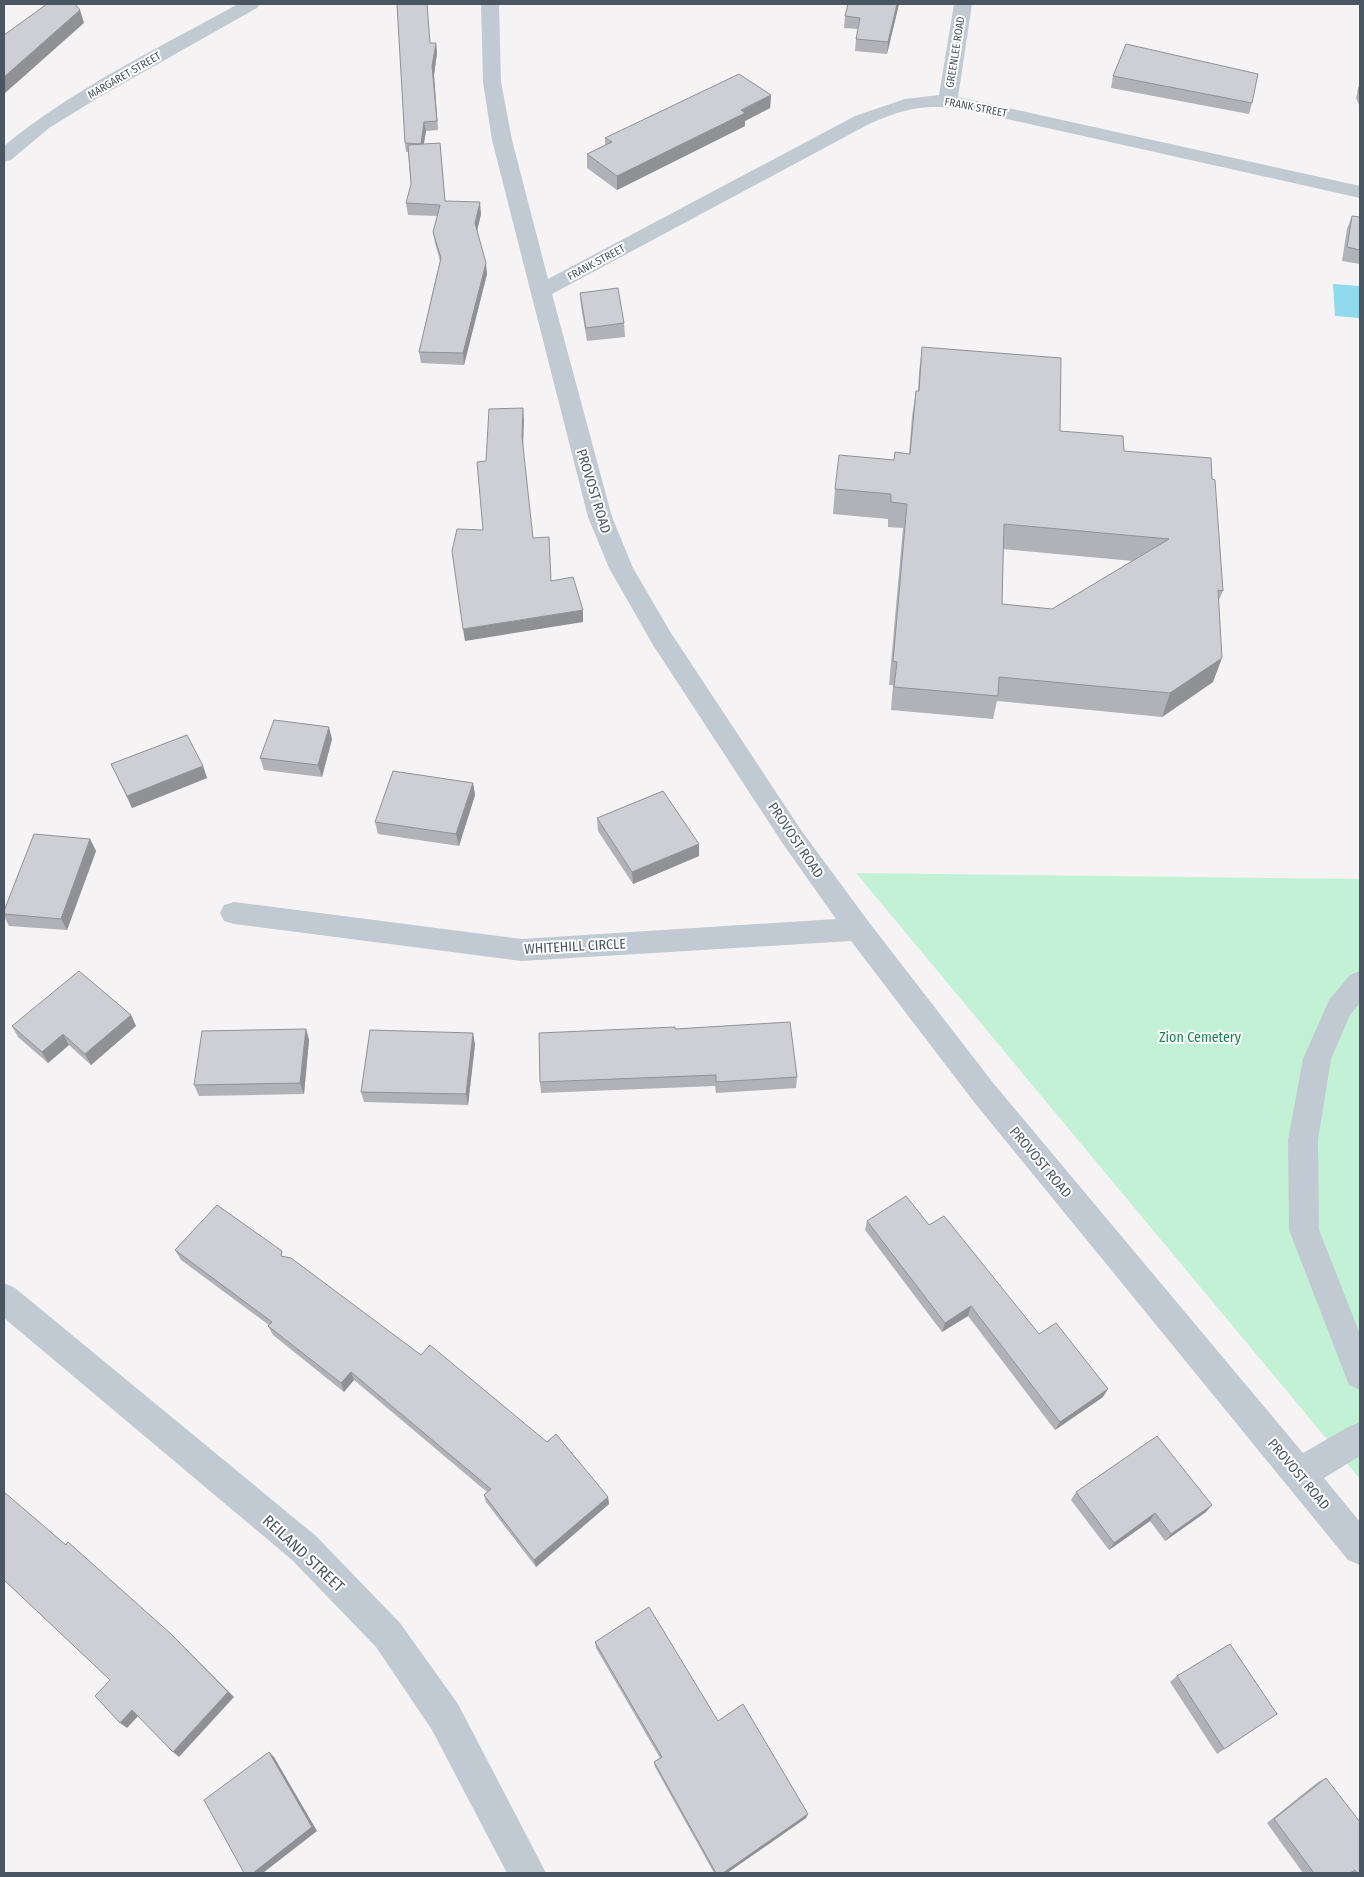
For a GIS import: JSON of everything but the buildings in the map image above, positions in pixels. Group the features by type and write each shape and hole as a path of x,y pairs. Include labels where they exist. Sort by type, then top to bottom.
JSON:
{"street":[{"name":"MARGARET STREET","path":"4,156 50,120 94,92 251,4"},
{"name":"PROVOST ROAD","path":"490,4 492,82 502,140 600,517 621,568 662,639 787,828 858,929 984,1093 1360,1548"},
{"name":"GREENLEE ROAD","path":"948,100 963,4"},
{"name":"FRANK STREET","path":"540,292 862,120 892,107 922,100 948,100 1360,192"},
{"name":"WHITEHILL CIRCLE","path":"234,913 522,950 858,929"},
{"path":"1360,983 1339,1008 1317,1059 1302,1140 1304,1230 1360,1374"},
{"name":"REILAND STREET","path":"4,1298 304,1548 388,1635 445,1717 527,1873"},
{"path":"1299,1474 1360,1438"}],"green space":[{"name":"Zion Cemetery","path":"856,873 1360,879 1360,1479"}],"water":[{"path":"1333,284 1360,286 1360,318 1335,316"}]}
